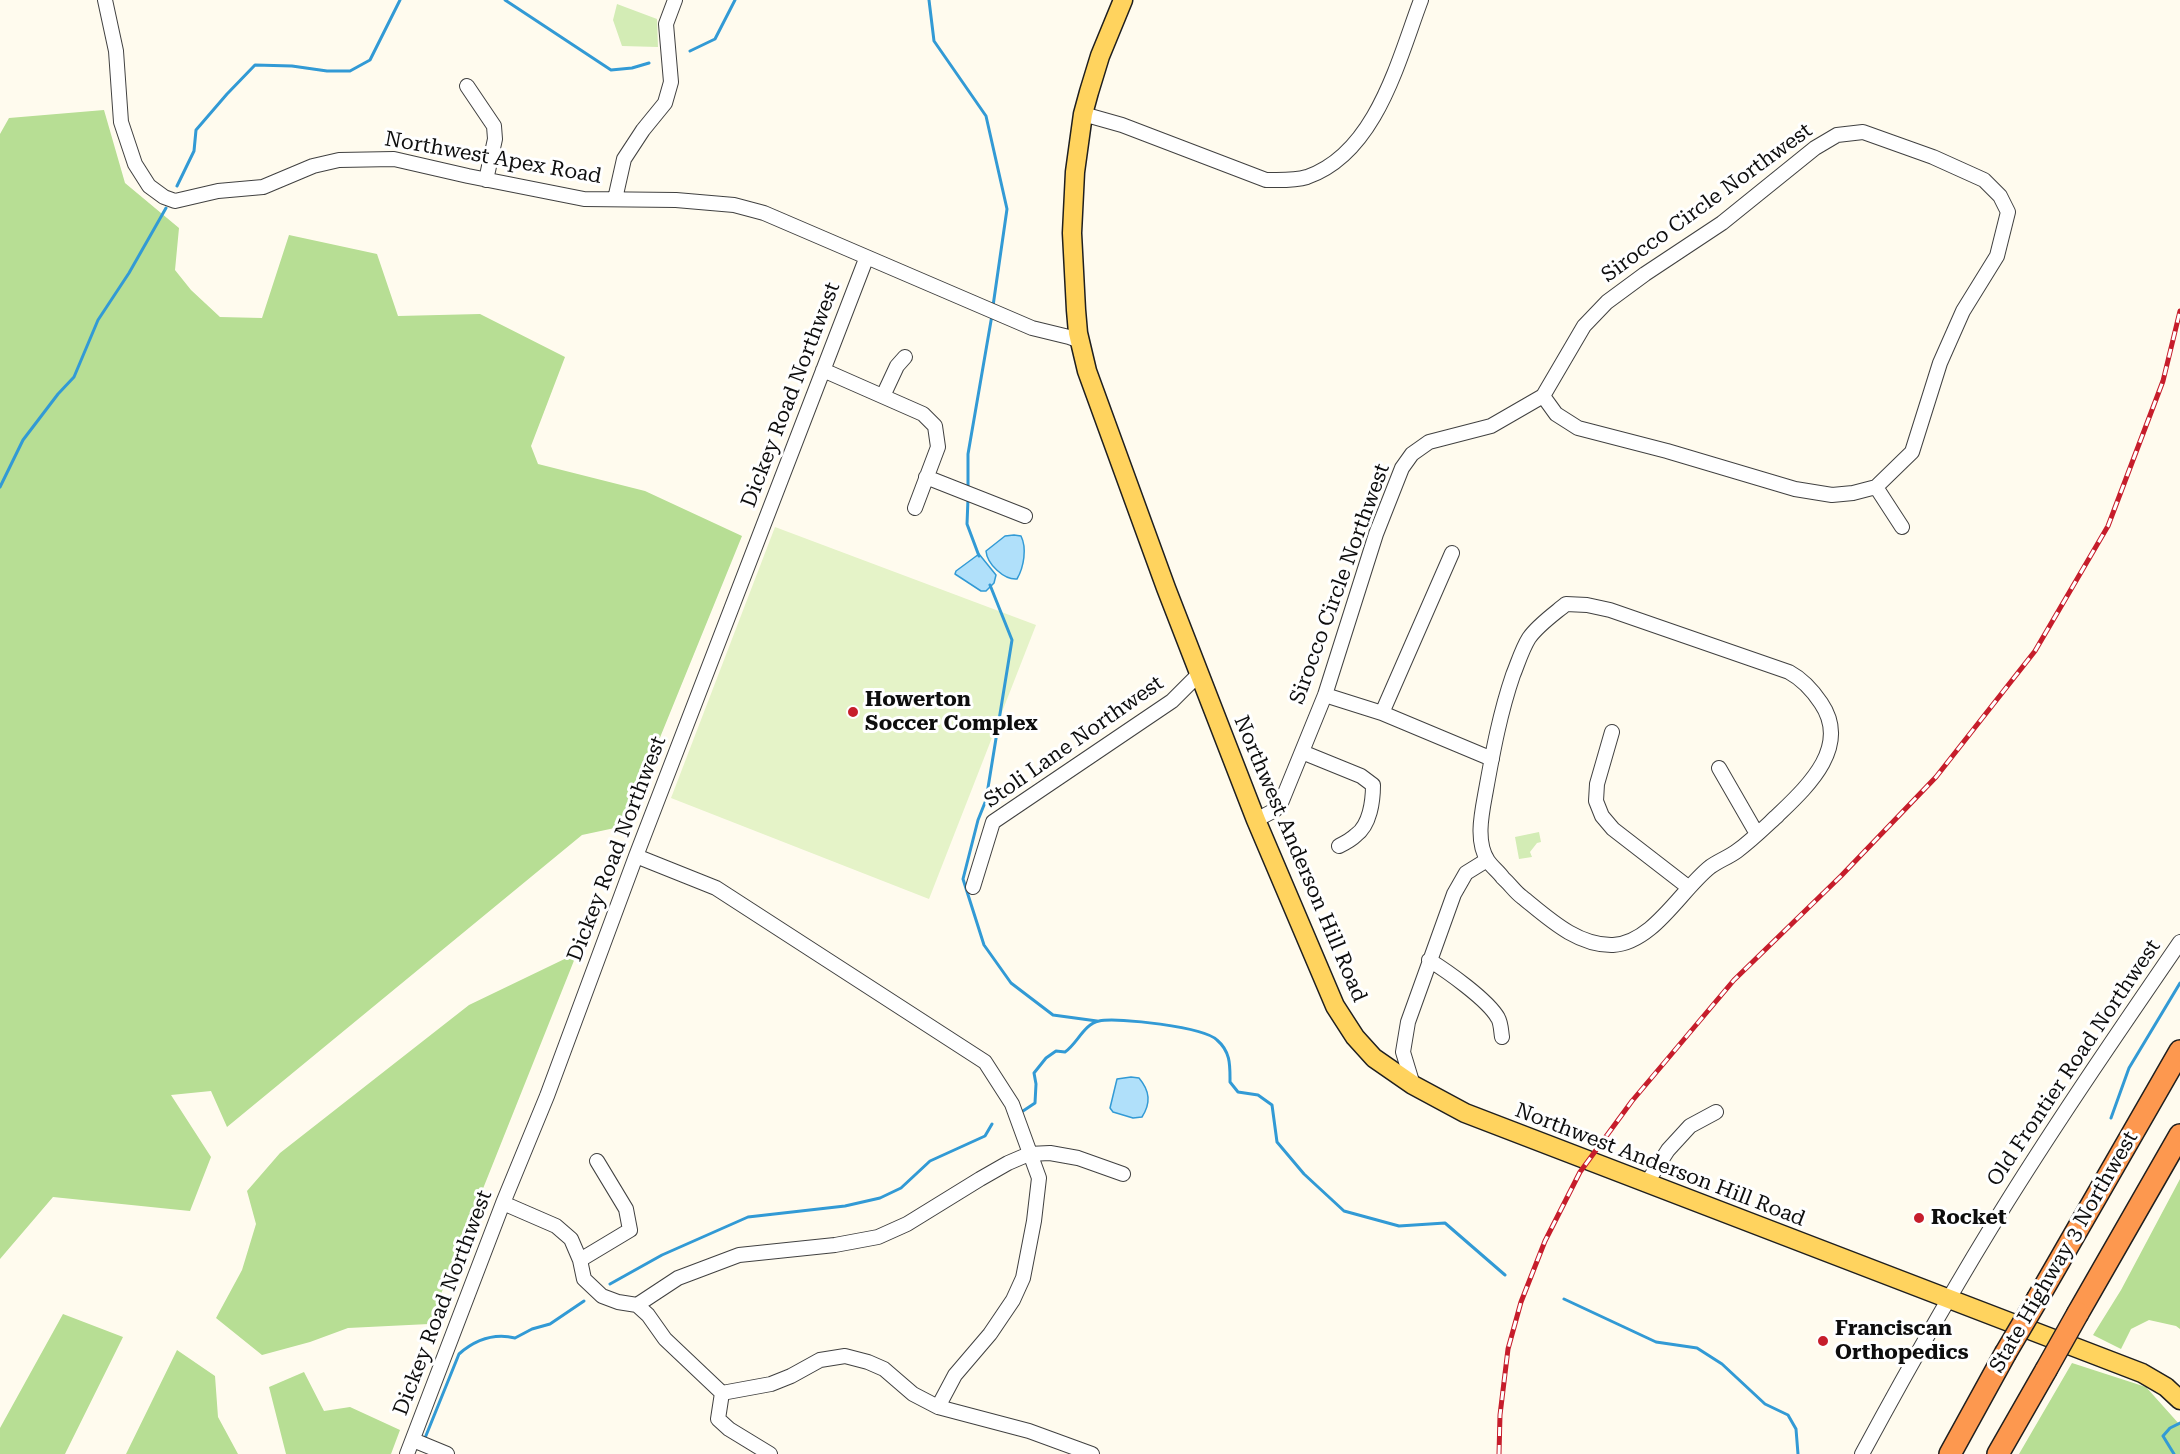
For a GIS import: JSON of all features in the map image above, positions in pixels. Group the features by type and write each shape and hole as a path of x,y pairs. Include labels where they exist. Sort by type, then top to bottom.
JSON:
{"highway":[{"name":"State Highway 3 Northwest","path":"1950,1454 2180,1051"},
{"name":"State Highway 3 Northwest","path":"1998,1454 2180,1135"}],"main road":[{"name":"Northwest Anderson Hill Road","path":"1123,0 1100,56 1083,114 1075,172 1072,209 1076,310 1080,341 1087,371 1166,588 1256,820 1341,1017 1368,1052 1413,1085 1465,1113 2142,1373 2166,1387 2180,1400"}],"street":[{"name":"Northwest Apex Road","path":"105,0 116,51 121,122 135,164 149,186 164,197 175,201 218,191 263,187 313,166 339,160 394,159 584,199 676,200 734,206 764,213 866,259 1032,328 1080,341"},
{"path":"615,199 624,159 664,103 671,82 666,24 675,0"},
{"path":"1083,114 1122,125 1266,180 1308,177 1336,161 1354,145 1373,118 1421,0"},
{"path":"467,86 494,126 495,139 486,180"},
{"name":"Sirocco Circle Northwest","path":"1256,820 1275,810 1281,802 1325,695 1376,534 1402,468 1412,454 1429,442 1491,426 1543,396 1584,326 1607,302 1722,223 1815,148 1837,135 1863,132 1933,157 1984,180 2000,196 2008,212 1997,256 1963,311 1940,363 1912,452 1876,487"},
{"name":"Dickey Road Northwest","path":"408,1454 866,259"},
{"path":"883,396 897,366 905,357"},
{"path":"823,370 924,414 935,426 938,447 915,508"},
{"path":"1543,396 1556,414 1578,428 1667,451 1795,489 1832,495 1876,487 1902,527"},
{"path":"926,477 1025,516"},
{"path":"1382,713 1452,553"},
{"path":"1566,604 1610,609 1789,672 1799,677 1820,701 1827,712 1830,725 1830,740 1820,770 1798,797 1735,853 1711,866 1688,887 1672,907 1642,934 1626,943 1612,945 1595,944 1574,936 1518,894 1487,860 1480,835 1482,809 1492,759 1504,703 1530,637 1566,604"},
{"name":"Stoli Lane Northwest","path":"973,887 993,822 1172,701 1200,673"},
{"path":"1325,695 1382,713 1492,759"},
{"path":"1612,732 1598,784 1596,801 1602,816 1613,829 1688,887"},
{"path":"1302,752 1361,776 1373,785 1373,800 1359,834 1340,846"},
{"path":"1719,768 1757,834"},
{"path":"636,856 716,888 985,1062 1012,1104 1038,1178 1030,1246 1023,1278 1013,1300 990,1334 955,1375 938,1407"},
{"path":"1413,1085 1403,1052 1408,1022 1454,894 1466,873 1487,860"},
{"name":"Old Frontier Road Northwest","path":"1862,1454 1948,1300 2052,1132 2180,942"},
{"path":"1429,960 1454,975 1486,1005 1499,1019 1502,1037"},
{"path":"1646,1184 1668,1150 1690,1126 1716,1112"},
{"path":"637,1305 678,1278 739,1255 835,1245 878,1237 907,1224 980,1179 1029,1154 1050,1153 1078,1158 1123,1174"},
{"path":"580,1260 630,1230 626,1209 597,1161"},
{"path":"503,1203 556,1226 571,1239 580,1260 584,1279 602,1296 618,1302 637,1305 648,1315 665,1339 722,1393"},
{"path":"722,1393 771,1384 820,1360 845,1356 884,1369 913,1394 938,1407 1029,1431 1092,1454"},
{"path":"722,1393 718,1419 729,1429 770,1454"},
{"path":"413,1440 447,1454"}],"green space":[{"path":"617,4 657,19 658,47 622,46 613,20"},
{"path":"104,110 125,183 179,228 175,270 191,290 220,317 262,318 289,235 377,254 398,316 480,314 565,357 531,446 538,464 645,491 742,536 624,826 582,835 227,1127 211,1091 171,1095 211,1157 190,1211 53,1197 0,1259 0,134 9,118"},
{"name":"Howerton Soccer Complex","path":"775,527 1036,625 929,899 671,798"},
{"path":"1539,832 1541,842 1537,843 1530,852 1532,857 1519,859 1515,837"},
{"path":"577,953 429,1324 348,1328 310,1342 262,1355 216,1318 242,1270 256,1224 247,1191 280,1153 469,1005"},
{"path":"2180,1179 2180,1329 2149,1320 2131,1329 2121,1349 2093,1335 2121,1290"},
{"path":"63,1314 123,1337 65,1454 0,1454 0,1428"},
{"path":"177,1350 215,1376 218,1417 238,1454 126,1454"},
{"path":"2072,1363 2146,1387 2180,1425 2180,1454 2019,1454"},
{"path":"304,1372 324,1411 350,1407 400,1430 391,1454 286,1454 269,1387"}],"water":[{"path":"1005,536 1021,536 1024,546 1023,563 1017,579 1007,577 997,570 989,561 986,551"},
{"path":"979,554 996,575 994,583 986,591 981,591 955,574"},
{"path":"1139,1078 1147,1092 1147,1107 1142,1117 1133,1118 1113,1112 1110,1108 1117,1079"}],"waterway":[{"path":"177,186 194,151 196,130 255,65 350,71 370,60 400,0"},
{"path":"505,0 611,70 632,68 649,63"},
{"path":"690,51 715,39 735,0"},
{"path":"929,0 934,41 986,116 1007,209 993,306"},
{"path":"0,487 23,440 74,377 98,320 129,273 166,208"},
{"path":"968,489 968,454 992,315"},
{"path":"968,499 967,524 979,556"},
{"path":"990,585 1012,640 986,800 978,820 963,879 984,945 1011,983 1053,1015 1097,1021"},
{"path":"2111,1118 2129,1068 2180,983"},
{"path":"1023,1111 1035,1103 1034,1073 1046,1058 1056,1051 1065,1052 1094,1023 1109,1020 1141,1022 1179,1027 1209,1035 1225,1049 1230,1065 1230,1082 1238,1092 1258,1095 1272,1105 1277,1142 1304,1174 1344,1211 1399,1226 1445,1223 1505,1275"},
{"path":"610,1284 662,1255 748,1217 845,1206 880,1198 901,1188 930,1161 985,1136 992,1124"},
{"path":"1564,1299 1656,1342 1697,1348 1722,1364 1765,1404 1788,1415 1796,1429 1798,1454"},
{"path":"425,1438 459,1354 485,1339 500,1336 515,1338 532,1329 550,1324 584,1301"},
{"path":"2174,1454 2163,1436 2170,1428 2180,1423"}],"railway":[{"path":"1499,1454 1500,1415 1508,1349 1521,1302 1545,1241 1580,1172 1632,1101 1734,980 1841,876 1936,777 2035,651 2108,526 2163,381 2180,311"}],"place":[{"name":"Howerton Soccer Complex","path":"853,712"},
{"name":"Rocket","path":"1919,1218"},
{"name":"Franciscan Orthopedics","path":"1823,1341"}]}
